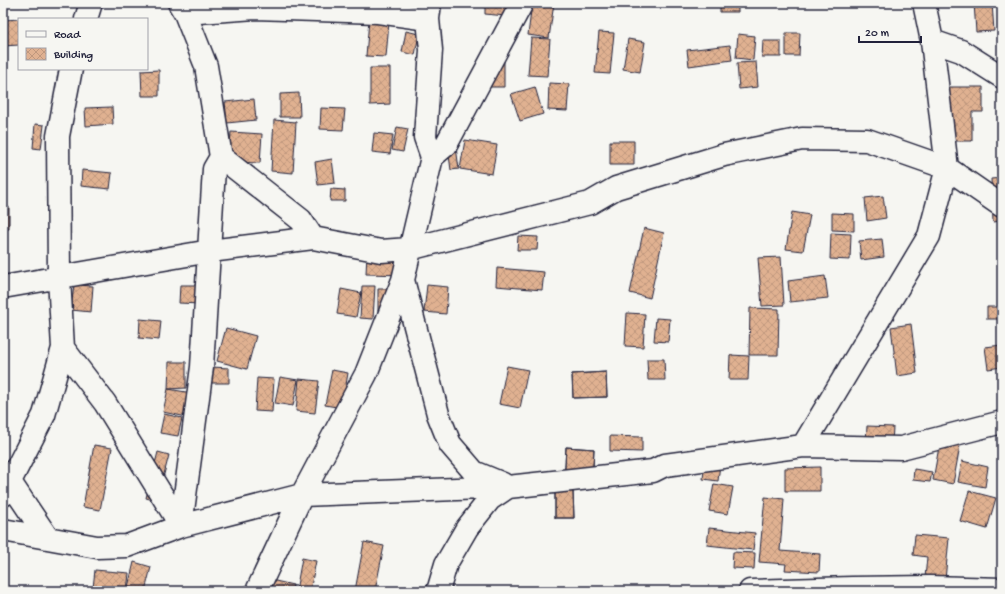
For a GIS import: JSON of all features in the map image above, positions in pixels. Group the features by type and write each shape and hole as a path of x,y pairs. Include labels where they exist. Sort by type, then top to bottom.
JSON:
{"street":[{"path":"86,18 91,3"},
{"path":"432,157 446,145 522,3"},
{"path":"803,446 929,236 947,168 932,41 924,3"},
{"path":"181,526 202,367 214,168 221,157 206,66 182,8 255,8 378,12 429,11 431,50 426,137 432,157 409,249 403,280 366,374 302,495 256,591"},
{"path":"932,41 961,51 1002,77"},
{"path":"47,537 5,483 44,415 63,348 59,278 58,136 71,70"},
{"path":"3,287 210,251 313,238 381,251 409,249 590,203 616,188 724,155 802,140 867,140 947,168 1002,206"},
{"path":"221,157 301,220 313,238"},
{"path":"403,280 438,414 450,444 474,472 508,487"},
{"path":"63,348 104,403 181,526"},
{"path":"3,530 98,547 127,546 181,526 302,495 508,487 653,471 665,465 803,446 901,448 1002,422"},
{"path":"438,591 446,564 467,528 490,500 508,487"},
{"path":"750,591 860,588 1002,589"}],"building":[{"path":"485,3 507,3 506,16 485,14"},
{"path":"532,3 554,3 549,38 528,35"},
{"path":"720,3 738,3 738,12 720,12"},
{"path":"974,3 992,3 994,31 976,32"},
{"path":"18,19 18,45 3,46 3,20"},
{"path":"369,20 389,22 386,57 366,56"},
{"path":"406,31 419,34 415,55 402,52"},
{"path":"599,32 614,33 610,74 595,73"},
{"path":"786,33 800,33 799,56 786,56"},
{"path":"738,34 755,36 753,60 736,58"},
{"path":"531,38 550,39 547,76 528,75"},
{"path":"628,39 645,42 640,72 623,69"},
{"path":"763,41 781,41 781,57 762,57"},
{"path":"730,45 732,60 689,66 687,50"},
{"path":"504,52 504,87 484,87"},
{"path":"756,62 758,87 739,89 737,63"},
{"path":"370,68 390,68 390,104 370,105"},
{"path":"159,70 159,96 142,96 141,71"},
{"path":"549,83 569,84 567,111 548,110"},
{"path":"535,87 543,114 520,121 511,94"},
{"path":"948,87 983,87 983,112 972,112 972,141 949,141"},
{"path":"299,93 300,117 280,117 280,94"},
{"path":"254,99 256,120 227,123 225,102"},
{"path":"112,107 113,124 86,126 85,108"},
{"path":"321,108 345,109 343,130 320,129"},
{"path":"274,120 296,122 293,173 271,171"},
{"path":"35,124 44,125 41,149 33,148"},
{"path":"397,127 408,129 403,152 392,150"},
{"path":"231,132 262,134 260,163 229,162"},
{"path":"374,133 393,135 390,154 372,152"},
{"path":"465,140 497,145 492,174 460,169"},
{"path":"610,141 634,141 634,165 610,165"},
{"path":"456,147 459,169 451,170 448,148"},
{"path":"332,159 335,183 318,185 315,162"},
{"path":"82,170 112,173 110,189 81,186"},
{"path":"1002,178 1002,221 993,222 991,179"},
{"path":"331,189 345,190 345,201 330,201"},
{"path":"883,196 886,218 867,221 865,198"},
{"path":"3,207 9,207 9,229 3,229"},
{"path":"792,212 810,215 803,251 786,249"},
{"path":"832,213 854,214 854,231 832,230"},
{"path":"644,228 664,233 650,298 630,293"},
{"path":"831,233 851,234 850,260 830,259"},
{"path":"518,236 538,237 537,250 517,250"},
{"path":"882,239 884,257 861,260 859,241"},
{"path":"367,253 405,254 405,275 366,274"},
{"path":"781,257 784,305 762,306 758,258"},
{"path":"497,268 544,272 542,290 496,286"},
{"path":"825,276 828,298 790,302 788,281"},
{"path":"74,285 93,286 91,312 71,310"},
{"path":"180,285 201,285 200,304 179,303"},
{"path":"427,285 448,287 446,314 424,312"},
{"path":"362,286 375,286 373,319 360,318"},
{"path":"341,289 361,293 356,317 337,314"},
{"path":"378,289 399,289 378,316"},
{"path":"987,307 1002,307 1002,319 987,319"},
{"path":"750,308 779,309 778,355 749,355"},
{"path":"627,313 645,314 643,347 625,346"},
{"path":"656,318 670,319 668,342 654,341"},
{"path":"140,319 161,321 159,340 139,338"},
{"path":"911,324 917,373 897,376 891,327"},
{"path":"226,328 256,336 247,369 217,361"},
{"path":"1002,345 1002,367 988,369 985,347"},
{"path":"730,355 749,356 748,380 729,380"},
{"path":"647,359 664,359 665,380 648,380"},
{"path":"169,362 186,362 186,388 168,389"},
{"path":"507,366 528,370 520,408 499,404"},
{"path":"212,367 229,368 229,383 211,383"},
{"path":"332,370 348,373 342,408 325,405"},
{"path":"606,372 607,397 573,398 572,374"},
{"path":"606,372 607,397 573,398 572,374"},
{"path":"280,377 298,380 293,406 275,403"},
{"path":"257,378 274,379 272,412 255,411"},
{"path":"299,379 319,381 315,413 296,411"},
{"path":"168,389 192,393 187,417 163,412"},
{"path":"164,414 182,418 178,436 160,433"},
{"path":"867,426 893,427 892,444 866,442"},
{"path":"610,436 642,437 642,452 610,451"},
{"path":"941,436 961,440 953,484 933,480"},
{"path":"94,445 112,448 100,510 83,507"},
{"path":"566,447 594,449 592,486 564,484"},
{"path":"566,447 594,449 592,486 564,484"},
{"path":"158,452 169,455 157,501 146,498"},
{"path":"962,461 988,467 985,487 958,482"},
{"path":"705,462 720,464 718,481 703,479"},
{"path":"820,467 820,491 785,491 785,468"},
{"path":"914,469 932,472 930,482 913,480"},
{"path":"714,484 733,487 728,514 709,511"},
{"path":"573,491 574,518 555,518 555,492"},
{"path":"573,491 574,518 555,518 555,492"},
{"path":"969,491 996,498 987,529 960,521"},
{"path":"765,497 784,499 780,551 820,554 819,572 785,570 786,564 759,562"},
{"path":"709,528 755,533 753,550 707,545"},
{"path":"915,535 949,538 945,580 925,578 927,557 913,555"},
{"path":"364,542 384,546 375,591 355,591"},
{"path":"733,552 755,553 754,569 732,568"},
{"path":"302,558 316,561 310,591 296,591"},
{"path":"134,562 151,567 145,591 128,587"},
{"path":"95,570 129,573 127,591 93,588"},
{"path":"271,580 293,585 292,591 269,591"},
{"path":"383,587 400,591 382,591"}]}
